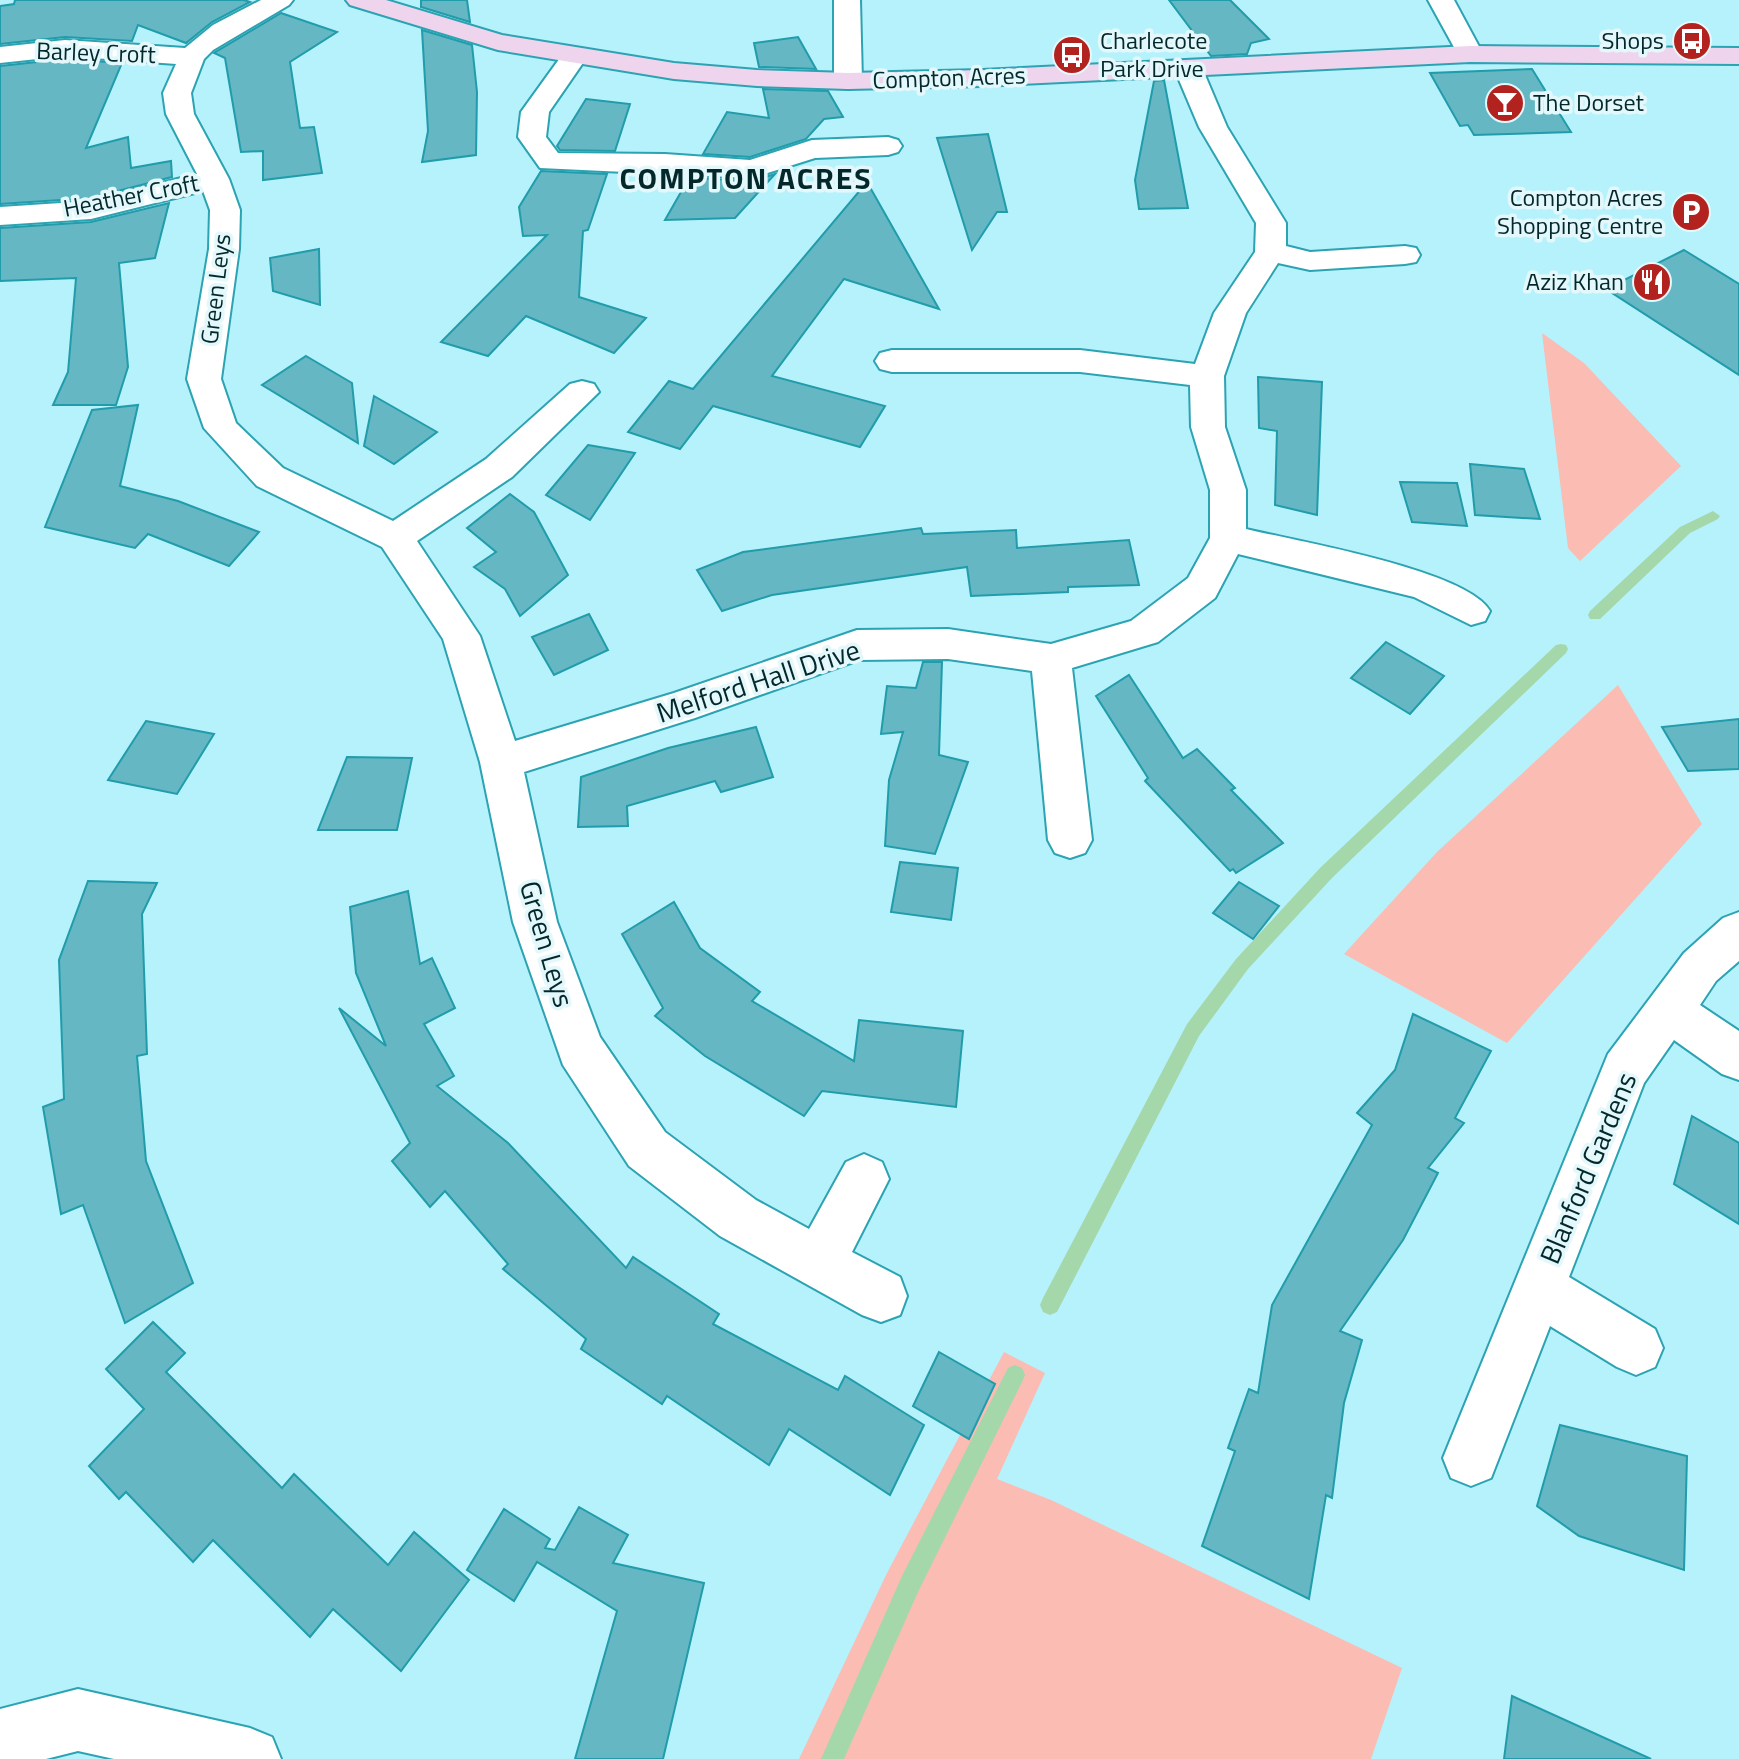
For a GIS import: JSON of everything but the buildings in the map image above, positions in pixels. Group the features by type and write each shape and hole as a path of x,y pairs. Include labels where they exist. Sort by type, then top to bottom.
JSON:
{"street":[{"name":"Green Leys","path":"280,0 222,31 192,57 177,93 180,114 214,179 225,210 224,249 204,379 221,428 270,477 395,538 461,636 501,762 535,922 580,1049 647,1149 738,1218 881,1296"},
{"name":"Compton Acres","path":"359,0 498,42 574,57 674,71 848,81 982,78 1470,54 1739,56"},
{"path":"847,0 848,81"},
{"path":"1441,0 1470,54"},
{"name":"Barley Croft","path":"0,55 65,48 192,57"},
{"path":"574,57 535,112 532,137 550,162 665,163 752,169 812,149 888,146"},
{"path":"1188,68 1213,127 1271,223 1270,252 1310,261 1405,255"},
{"name":"Heather Croft","path":"0,216 91,210 214,179"},
{"name":"Melford Hall Drive","path":"501,762 681,707 857,645 948,644 1051,659 1144,632 1202,588 1228,538 1228,490 1208,427 1207,376 1230,313 1270,252"},
{"path":"892,361 1080,361 1207,376"},
{"path":"395,538 499,468 582,392"},
{"path":"1228,538 1425,586 1471,611"},
{"path":"1051,659 1070,840"},
{"name":"Blanford Gardens","path":"1471,1458 1625,1070 1700,967 1739,932"},
{"path":"1669,1010 1739,1058"},
{"path":"819,1262 864,1179"},
{"name":"Blanford Gardens","path":"1538,1288 1636,1348"},
{"path":"0,1740 78,1720 250,1759"}],"shaded area":[{"path":"1542,333 1584,363 1681,466 1580,561 1568,548"},
{"path":"1618,685 1702,824 1507,1043 1344,954 1437,852"},
{"path":"1004,1352 1045,1373 997,1479 1051,1500 1402,1668 1371,1759 799,1759 887,1573"}],"waterway":[{"path":"1595,615 1685,530 1713,516"},
{"path":"1050,1305 1193,1030 1242,964 1326,873 1561,649"},
{"path":"832,1759 910,1584 1015,1375"}],"place":[{"name":"Shops","path":"1692,41"},
{"name":"Charlecote Park Drive","path":"1072,55"},
{"name":"The Dorset","path":"1505,103"},
{"name":"Compton Acres Shopping Centre","path":"1691,212"},
{"name":"Aziz Khan","path":"1652,282"}],"district":[{"name":"COMPTON ACRES","path":"746,179"}]}
